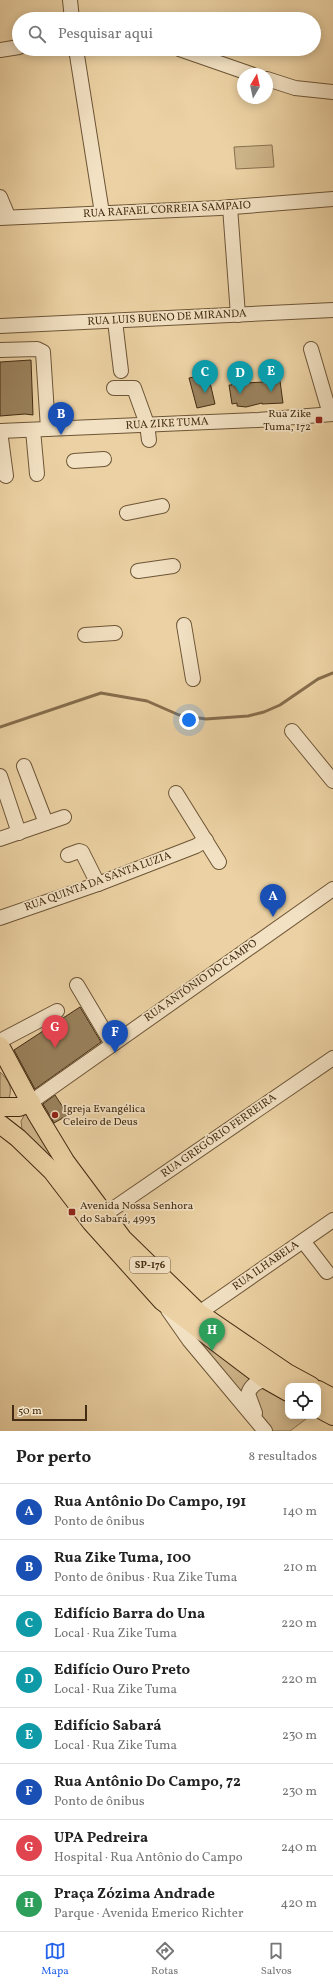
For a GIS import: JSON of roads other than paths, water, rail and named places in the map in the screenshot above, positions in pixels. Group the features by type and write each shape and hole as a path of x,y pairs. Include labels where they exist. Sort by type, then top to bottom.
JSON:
{"main road":[{"path":"0,1046 31,1102"},
{"path":"0,1064 31,1102"},
{"path":"0,1107 19,1107 31,1102"},
{"name":"SP-176","path":"31,1102 65,1161 123,1239 199,1313 287,1373 305,1383"},
{"name":"SP-176","path":"2,1128 18,1138 52,1171 91,1222 162,1301 265,1379 285,1390"},
{"path":"321,1392 333,1398"},
{"path":"321,1410 333,1416"}],"street":[{"path":"70,0 71,12"},
{"path":"0,50 12,48"},
{"path":"77,56 102,213"},
{"path":"199,56 237,69"},
{"path":"273,81 295,88 333,92"},
{"path":"0,197 4,217"},
{"name":"RUA RAFAEL CORREIA SAMPAIO","path":"4,217 230,207 333,199"},
{"path":"230,207 238,315"},
{"name":"RUA LUIS BUENO DE MIRANDA","path":"0,326 333,310"},
{"path":"115,321 121,371"},
{"path":"0,350 37,349 42,352 48,429"},
{"path":"311,349 332,414"},
{"path":"114,388 134,388 148,424 150,440"},
{"name":"RUA ZIKE TUMA","path":"0,431 48,429 102,434 148,424 258,420 332,414"},
{"path":"32,430 37,474"},
{"path":"0,431 6,476"},
{"path":"74,461 104,459"},
{"path":"127,513 162,506"},
{"path":"138,571 172,566"},
{"path":"184,625 193,679"},
{"path":"84,635 115,633"},
{"path":"292,731 333,781"},
{"path":"24,766 46,823"},
{"path":"0,776 19,833"},
{"path":"176,793 201,843 219,862"},
{"path":"0,839 64,817"},
{"name":"RUA QUINTA DA SANTA LUZIA","path":"0,918 98,884 201,843"},
{"path":"68,855 79,851 82,852 98,884"},
{"name":"RUA ANTÔNIO DO CAMPO","path":"31,1102 333,889"},
{"path":"81,983 115,1042"},
{"path":"0,1041 57,1011"},
{"name":"RUA GREGÓRIO FERREIRA","path":"104,1215 333,1058"},
{"name":"RUA ILHABELA","path":"199,1313 333,1220"},
{"path":"303,1241 327,1272"},
{"path":"162,1301 189,1340 263,1429"},
{"path":"263,1429 248,1394 250,1388 255,1383 265,1379"}],"waterway":[{"path":"0,727 101,693 147,701 179,715 206,719 248,716 264,712 280,705 318,679 333,673"}],"place":[{"name":"Edifício Sabará","path":"271,392"},
{"name":"Edifício Barra do Una","path":"205,393"},
{"name":"Edifício Ouro Preto","path":"240,394"},
{"name":"Rua Zike Tuma, 172","path":"319,420"},
{"name":"Rua Zike Tuma, 100","path":"61,435"},
{"name":"Rua Antônio Do Campo, 191","path":"273,917"},
{"name":"UPA Pedreira","path":"55,1048"},
{"name":"Rua Antônio Do Campo, 72","path":"115,1053"},
{"name":"Igreja Evangélica Celeiro de Deus","path":"55,1115"},
{"name":"Avenida Nossa Senhora do Sabará, 4993","path":"72,1212"},
{"name":"Praça Zózima Andrade","path":"212,1351"}]}
